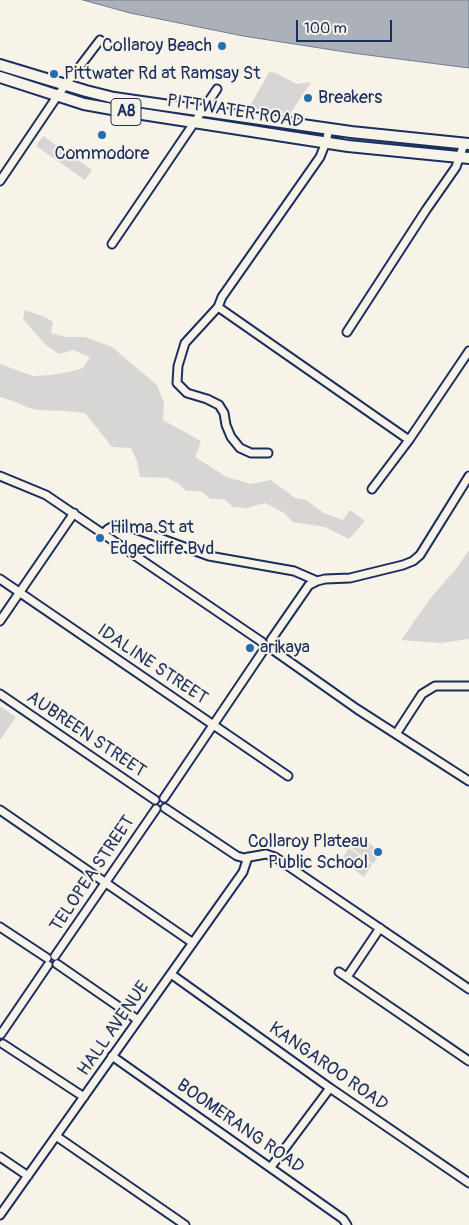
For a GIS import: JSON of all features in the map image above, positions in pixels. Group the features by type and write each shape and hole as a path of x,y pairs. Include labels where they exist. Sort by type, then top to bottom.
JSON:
{"highway":[{"name":"PITTWATER ROAD","path":"0,64 86,92 114,98 329,130 466,144"},
{"name":"PITTWATER ROAD","path":"0,77 84,104 123,111 348,146 464,157"}],"street":[{"path":"0,181 65,85 100,40"},
{"path":"112,244 217,88"},
{"path":"268,453 251,453 240,448 231,437 224,413 219,405 187,392 177,383 178,366 185,343 218,308 222,297 320,158 329,130"},
{"path":"347,332 421,218 464,157 466,144"},
{"path":"218,308 409,440"},
{"path":"372,489 409,440 469,351"},
{"path":"0,476 41,492 262,642"},
{"path":"271,640 309,585 325,579 350,578 413,561 420,555 469,476"},
{"path":"0,621 74,513"},
{"path":"104,534 113,526 124,525 209,556 294,571 317,581"},
{"name":"IDALINE STREET","path":"0,579 288,776"},
{"path":"263,651 260,646 262,642 267,639 271,640"},
{"path":"271,640 274,646 273,650"},
{"path":"263,651 273,650"},
{"path":"273,650 357,709 469,781"},
{"path":"164,798 263,651"},
{"path":"396,734 422,694 435,686 469,686"},
{"name":"AUBREEN STREET","path":"0,694 154,800"},
{"path":"164,798 160,797 154,800 153,805 156,809 161,810 165,808"},
{"path":"164,798 166,802 165,808"},
{"path":"165,808 237,856 244,858 266,854 275,857 469,989"},
{"name":"TELOPEA STREET","path":"55,956 156,809"},
{"path":"0,810 193,942"},
{"name":"HALL AVENUE","path":"0,1215 243,872 248,857"},
{"path":"0,926 52,967 56,964"},
{"path":"347,977 380,928"},
{"path":"56,964 57,959 55,956 49,956 1,1034 4,1037 2,1045 84,1097"},
{"path":"56,964 138,1020"},
{"path":"339,972 469,1061"},
{"name":"KANGAROO ROAD","path":"171,974 330,1088 469,1183"},
{"name":"BOOMERANG ROAD","path":"112,1056 271,1167 343,1219 347,1225"},
{"path":"271,1167 330,1088"},
{"path":"56,1136 186,1225"},
{"path":"0,1157 28,1176"}],"shaded area":[{"path":"83,0 469,0 469,68 352,53 243,36 130,13"},
{"path":"269,72 276,73 296,84 311,82 290,114 249,108"},
{"path":"43,136 92,170 85,180 36,146"},
{"path":"25,310 53,322 51,333 65,337 85,337 112,347 157,385 164,403 163,420 201,441 195,457 227,477 251,484 271,480 295,498 306,500 324,513 343,520 350,510 365,521 349,539 325,527 293,522 284,513 265,503 247,508 233,507 224,499 210,499 201,491 186,491 179,484 168,478 140,477 137,461 131,448 112,447 85,413 38,410 0,397 0,364 33,376 51,375 83,368 90,357 73,350 59,354 46,345 23,319"},
{"path":"469,550 469,639 440,643 401,640 433,595 456,569"},
{"path":"0,706 16,717 0,740"},
{"path":"358,835 381,852 373,864 350,847"},
{"path":"349,848 372,865 364,877 341,860"}],"place":[{"name":"Collaroy Beach","path":"222,46"},
{"name":"Pittwater Rd at Ramsay St","path":"54,74"},
{"name":"Breakers","path":"308,98"},
{"name":"Commodore","path":"102,135"},
{"name":"Hilma St at Edgecliffe Bvd","path":"100,538"},
{"name":"arikaya","path":"250,648"},
{"name":"Collaroy Plateau Public School","path":"378,852"}]}
